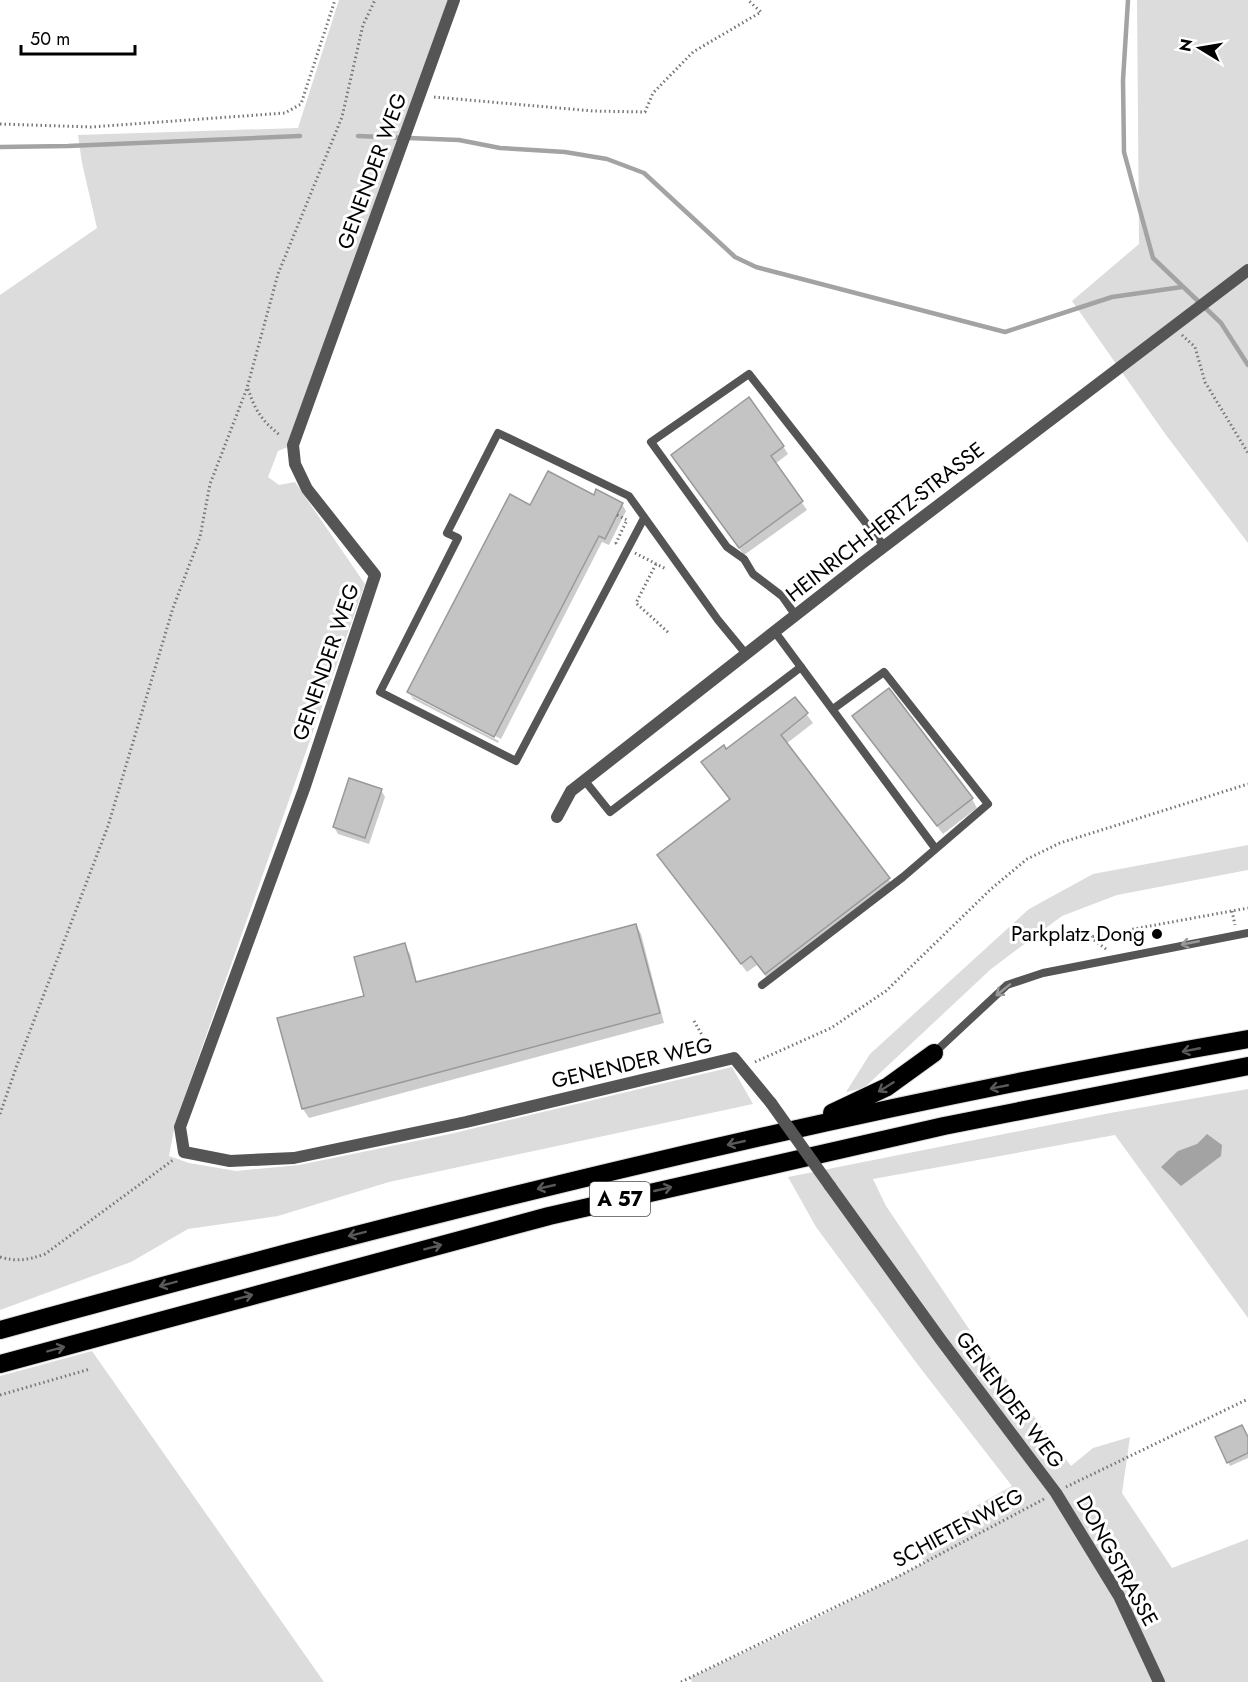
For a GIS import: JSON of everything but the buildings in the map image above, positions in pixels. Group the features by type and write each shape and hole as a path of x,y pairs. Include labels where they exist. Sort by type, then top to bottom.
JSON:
{"highway":[{"name":"A 57","path":"0,1330 348,1236 639,1165 903,1106 1248,1039"},
{"path":"793,1130 866,1099 887,1087 934,1053"},
{"name":"A 57","path":"0,1364 561,1213 944,1126 1248,1066"}],"street":[{"name":"GENENDER WEG","path":"454,0 293,445 295,464 307,489 375,575 304,789 180,1126 184,1152 230,1161 294,1158 466,1122 734,1058 771,1103 941,1340 1056,1492"},
{"name":"HEINRICH-HERTZ-STRASSE","path":"557,817 572,791 884,546 1248,270"},
{"name":"DONGSTRASSE","path":"1056,1492 1119,1596 1159,1682"}],"lane":[{"path":"796,616 782,596 753,573 744,559 727,547 651,442 749,374 884,546"},
{"path":"644,518 516,761 380,692 458,538 447,533 498,434 628,496 746,654"},
{"path":"775,632 935,848"},
{"path":"585,781 610,812 801,667"},
{"path":"762,985 903,877 988,804 884,672 833,709"},
{"path":"934,1053 1007,985 1043,973 1248,933"}],"path":[{"path":"0,124 91,127 285,113 301,104 335,0"},
{"path":"0,1114 108,826 173,608 200,537 210,484 247,387 278,274 342,117 363,25 375,0"},
{"path":"420,96 592,111 645,112 653,93 693,52 761,12 748,0"},
{"path":"1180,321 1182,336 1194,347 1205,382 1248,453"},
{"path":"247,387 255,410 265,423 293,445"},
{"path":"656,564 636,603 670,634"},
{"path":"743,1068 831,1028 869,1004 886,991 991,890 1027,859 1060,843 1248,784"},
{"path":"1110,960 1107,949 1090,937 1248,908"},
{"path":"694,1021 717,1063"},
{"path":"0,1257 27,1261 45,1254 184,1152"},
{"path":"0,1395 90,1369"},
{"name":"SCHIETENWEG","path":"681,1682 897,1577 1056,1492 1248,1399"}],"shaded area":[{"path":"339,0 454,0 293,445 278,451 268,477 279,485 295,482 365,584 175,1124 169,1156 189,1163 236,1171 299,1165 450,1134 732,1067 753,1104 389,1182 278,1216 188,1229 131,1262 0,1310 0,295 97,228 78,135 298,128"},
{"path":"1137,0 1248,0 1248,543 1166,435 1072,301 1139,244"},
{"path":"1248,845 1248,870 1117,895 1062,916 991,969 864,1088 846,1092 870,1054 1029,909 1093,874"},
{"path":"1248,1089 1248,1318 1115,1135 873,1179 886,1206 969,1329 1071,1466 1093,1448 1130,1437 1122,1493 1172,1568 1248,1539 1248,1682 692,1682 690,1678 811,1621 926,1562 918,1554 934,1544 931,1531 1012,1486 918,1365 816,1227 788,1177 1110,1113"},
{"path":"1207,1134 1222,1145 1221,1156 1181,1186 1161,1167 1178,1151 1197,1144"},
{"path":"92,1351 324,1682 0,1682 0,1376"}],"waterway":[{"path":"1128,0 1123,80 1124,152 1153,258 1221,323 1248,365"},
{"path":"0,147 300,136"},
{"path":"358,136 459,140 500,148 565,152 607,159 644,173 735,257 756,267 1005,332 1112,297 1182,287"}],"place":[{"name":"Parkplatz Dong","path":"1157,934"}]}
